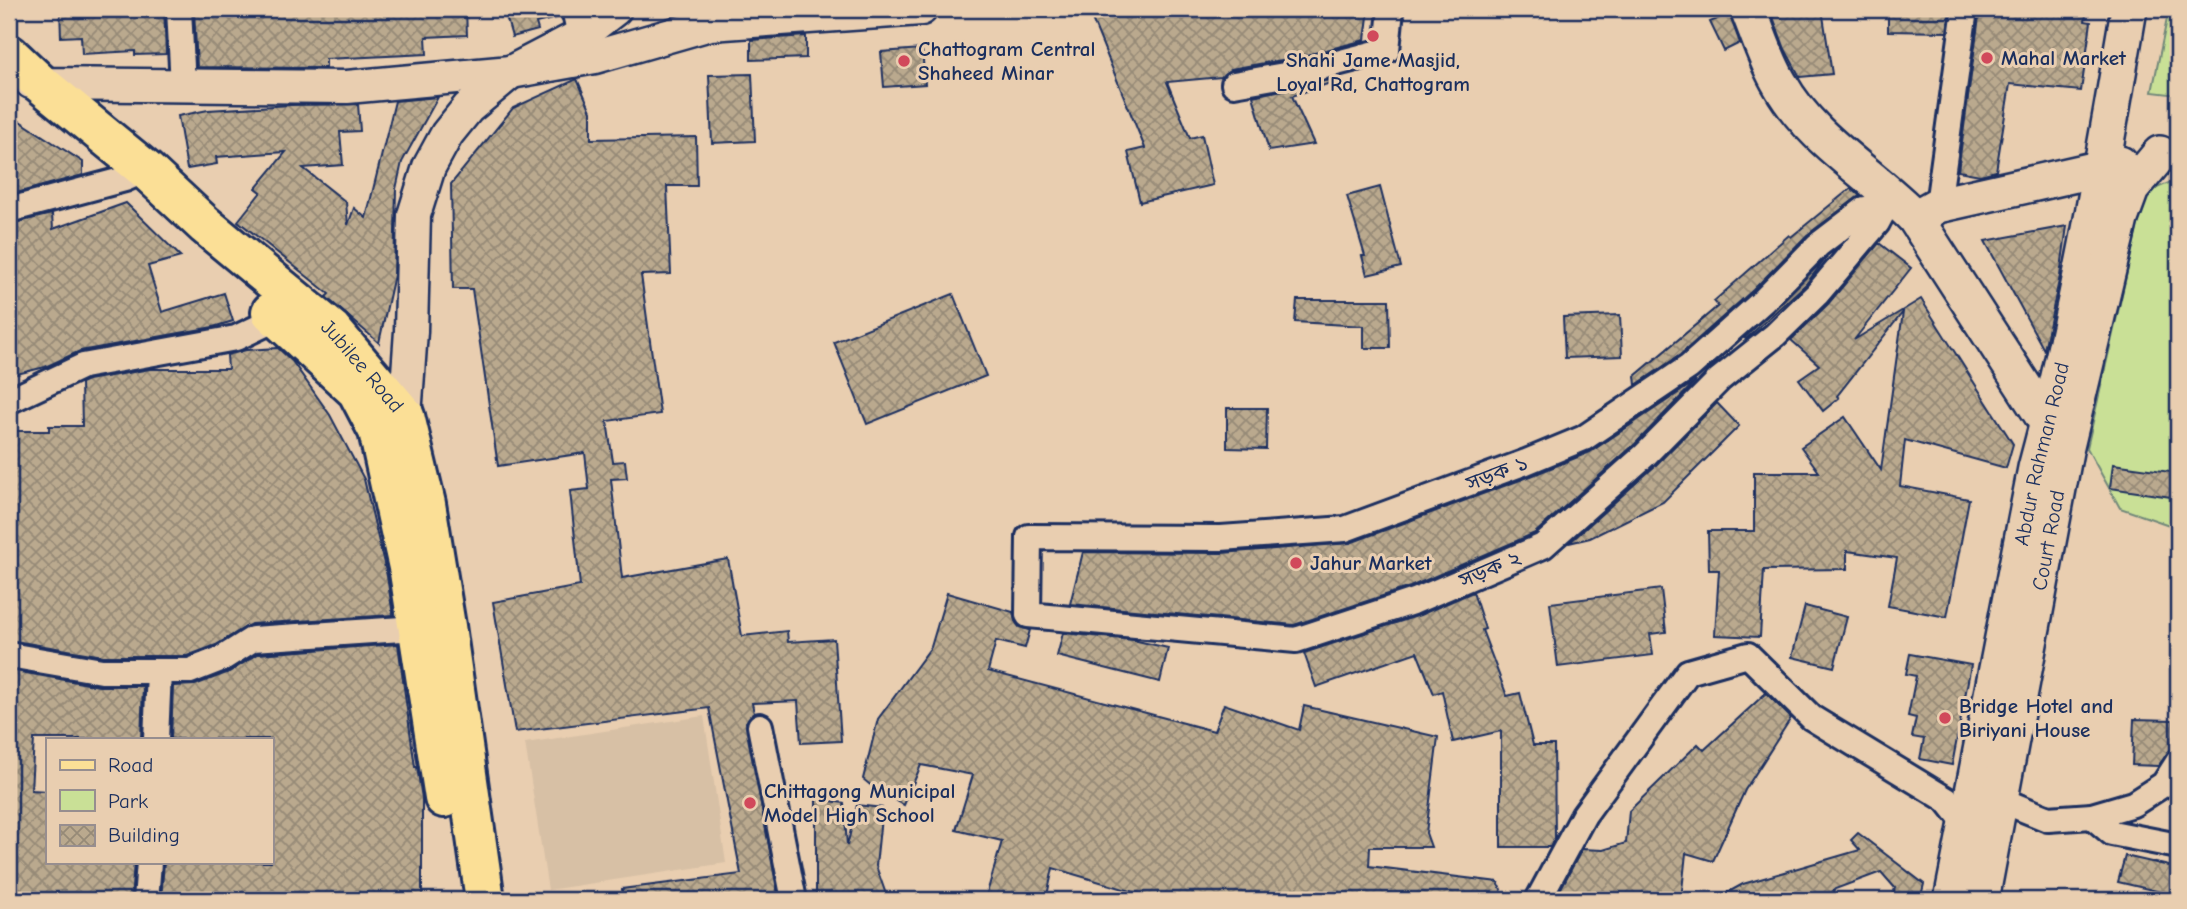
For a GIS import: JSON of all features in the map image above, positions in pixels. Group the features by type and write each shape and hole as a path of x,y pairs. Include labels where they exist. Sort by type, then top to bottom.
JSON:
{"main road":[{"path":"1748,9 1780,84 1830,144 1905,210 2048,424"},
{"name":"Abdur Rahman Road","path":"1952,900 2033,482 2048,424 2102,169 2129,9"},
{"name":"Jubilee Road","path":"9,54 17,79 135,174 205,225 288,311 332,331 405,416 426,504 432,627 485,900"},
{"path":"1905,210 2102,169 2169,151"},
{"name":"Court Road","path":"1981,900 2066,452 2120,219 2131,189 2169,151"},
{"path":"288,311 357,391 378,431 409,572 432,627 461,900"}],"street":[{"path":"179,9 183,86"},
{"path":"405,416 411,331 414,215 429,167 447,134 468,108 577,22 615,9"},
{"path":"17,79 183,86 347,87 511,72 595,57 710,23 920,9"},
{"path":"1234,84 1302,72 1387,50 1391,9"},
{"path":"1905,210 1965,9"},
{"path":"9,210 135,174"},
{"name":"সড়ক ১","path":"1030,567 1029,537 1221,538 1345,529 1526,462 1584,438 1689,367 1763,300 1818,245 1865,209 1905,210"},
{"name":"সড়ক ২","path":"1030,567 1028,615 1282,639 1296,640 1415,601 1543,546 1645,455 1720,379 1775,335 1905,210"},
{"path":"9,401 83,366 236,338 288,311"},
{"path":"9,655 102,671 190,671 223,658 253,639 432,627"},
{"path":"1538,900 1584,816 1688,672 1748,655 1812,718 1947,800 1966,825"},
{"path":"156,738 159,672"},
{"path":"760,726 794,900"},
{"path":"2001,800 2048,819 2092,816 2133,804 2154,791 2164,784 2178,762"},
{"path":"2092,816 2112,833 2178,846"},
{"path":"146,900 149,864"}],"shaded area":[{"path":"704,716 726,863 548,890 525,743"}],"green space":[{"path":"2169,9 2178,9 2178,95 2152,92"},
{"path":"2178,179 2178,528 2120,508 2087,448 2145,193"}],"building":[{"path":"60,9 164,9 166,54 135,55 135,51 82,54 81,36 61,37"},
{"path":"194,9 466,9 467,35 426,37 427,54 326,59 326,68 197,67"},
{"path":"504,9 560,9 561,17 536,23 538,30 512,37"},
{"path":"1088,9 1369,9 1365,40 1299,57 1231,69 1221,77 1167,82 1190,138 1202,135 1213,185 1140,202 1128,152 1145,148"},
{"path":"1770,9 1822,9 1832,74 1800,77 1785,49"},
{"path":"1888,9 1950,9 1947,32 1888,31"},
{"path":"1980,9 2087,9 2085,21 2091,22 2081,91 2010,84 1996,171 1980,175 1958,171"},
{"path":"1729,14 1740,43 1724,51 1710,22"},
{"path":"806,36 806,58 751,60 751,40"},
{"path":"922,49 925,84 884,87 881,52"},
{"path":"752,74 755,141 712,143 709,75"},
{"path":"1339,78 1292,96 1314,144 1269,151 1253,96"},
{"path":"577,79 591,111 591,139 696,137 697,186 667,186 671,274 641,275 660,414 607,421 613,462 625,461 627,478 611,479 622,578 728,559 742,636 787,631 788,642 834,639 841,741 801,743 798,701 752,703 754,713 746,722 779,900 622,900 622,889 741,874 709,708 515,732 493,602 580,586 570,491 589,489 585,453 498,466 472,289 453,289 451,184 513,108"},
{"path":"438,97 402,162 396,189 394,275 379,343 326,297 329,294 238,221 261,192 256,188 286,152 216,157 217,164 187,169 178,116 208,110 358,104 360,131 340,132 343,165 303,168 346,202 348,225 354,208 366,218 395,101"},
{"path":"9,114 83,162 83,175 9,195"},
{"path":"1380,187 1401,267 1367,275 1362,256 1365,256 1347,196"},
{"path":"1851,188 1860,196 1807,235 1753,290 1680,355 1636,385 1635,376 1718,306 1714,301 1789,235 1791,237"},
{"path":"126,203 181,257 148,266 162,312 224,293 233,321 80,351 45,367 9,376 12,280 9,224 52,214 53,229"},
{"path":"2067,226 2060,276 2044,350 1985,241"},
{"path":"1879,243 1911,268 1854,340 1921,299 2013,444 2006,468 1905,440 1900,486 1969,499 1947,617 1888,606 1897,558 1847,551 1847,569 1764,570 1760,637 1715,635 1719,570 1709,570 1708,531 1754,531 1754,472 1819,472 1801,447 1845,417 1881,470 1903,312 1837,396 1839,398 1823,411 1799,379 1819,365 1791,340 1828,304"},
{"path":"1827,257 1806,284 1744,338"},
{"path":"953,294 986,376 867,424 834,342"},
{"path":"1297,300 1389,300 1390,348 1364,348 1364,326 1295,322"},
{"path":"1620,315 1622,356 1565,358 1563,317"},
{"path":"278,348 292,361 330,415 364,479 387,576 393,615 251,624 216,645 187,656 103,656 9,640 9,435 16,435 16,431 49,431 49,426 82,426 81,383 88,380 150,369 228,369 227,355 246,350"},
{"path":"1696,381 1635,444 1535,533 1410,587 1294,625 1070,604 1083,552 1222,553 1350,543 1590,452"},
{"path":"1717,403 1739,426 1663,502 1590,538 1569,543 1655,466"},
{"path":"1227,408 1267,408 1266,449 1227,448"},
{"path":"2113,464 2178,473 2178,498 2110,488"},
{"path":"1661,589 1666,632 1650,634 1653,655 1558,667 1550,603"},
{"path":"1473,592 1485,629 1482,630 1507,696 1520,693 1533,745 1554,745 1555,838 1550,847 1501,847 1501,731 1453,742 1442,691 1434,694 1417,652 1316,687 1304,653 1420,615"},
{"path":"947,593 1013,612 1019,627 1030,630 1025,648 996,641 988,671 1214,731 1224,704 1299,730 1304,706 1438,737 1426,833 1431,847 1370,847 1369,866 1498,882 1505,900 1161,900 1053,868 1046,900 985,900 1002,841 956,830 973,775 921,765 904,805 863,779 878,719 931,647"},
{"path":"1805,606 1847,617 1834,667 1792,657"},
{"path":"1063,633 1133,640 1168,648 1160,682 1057,656"},
{"path":"398,644 415,767 422,798 422,900 161,900 164,864 273,864 273,738 171,738 173,686 195,685 229,672 258,654"},
{"path":"1910,654 1971,665 1952,765 1920,759 1924,739 1912,737 1916,718 1908,716 1916,676 1906,674"},
{"path":"9,670 99,686 143,686 141,738 34,739 31,790 46,791 46,864 134,864 131,900 9,900"},
{"path":"1766,693 1791,718 1745,790 1713,861 1686,853 1681,900 1562,900 1560,890 1582,849 1603,850 1626,843 1629,811 1698,744 1704,750"},
{"path":"2134,719 2173,720 2172,749 2158,766 2132,765"},
{"path":"816,799 844,803 847,846 857,805 882,808 876,866 888,900 816,900"},
{"path":"1858,833 1924,884 1920,900 1891,900 1895,888 1881,872 1835,889 1824,900 1714,900 1743,884 1860,850 1851,840"},
{"path":"2125,856 2178,868 2178,896 2118,882"}],"place":[{"name":"Shahi Jame Masjid, Loyal Rd, Chattogram","path":"1373,36"},
{"name":"Mahal Market","path":"1987,58"},
{"name":"Chattogram Central Shaheed Minar","path":"904,61"},
{"name":"Jahur Market","path":"1296,563"},
{"name":"Bridge Hotel and Biriyani House","path":"1945,718"},
{"name":"Chittagong Municipal Model High School","path":"750,803"}]}
